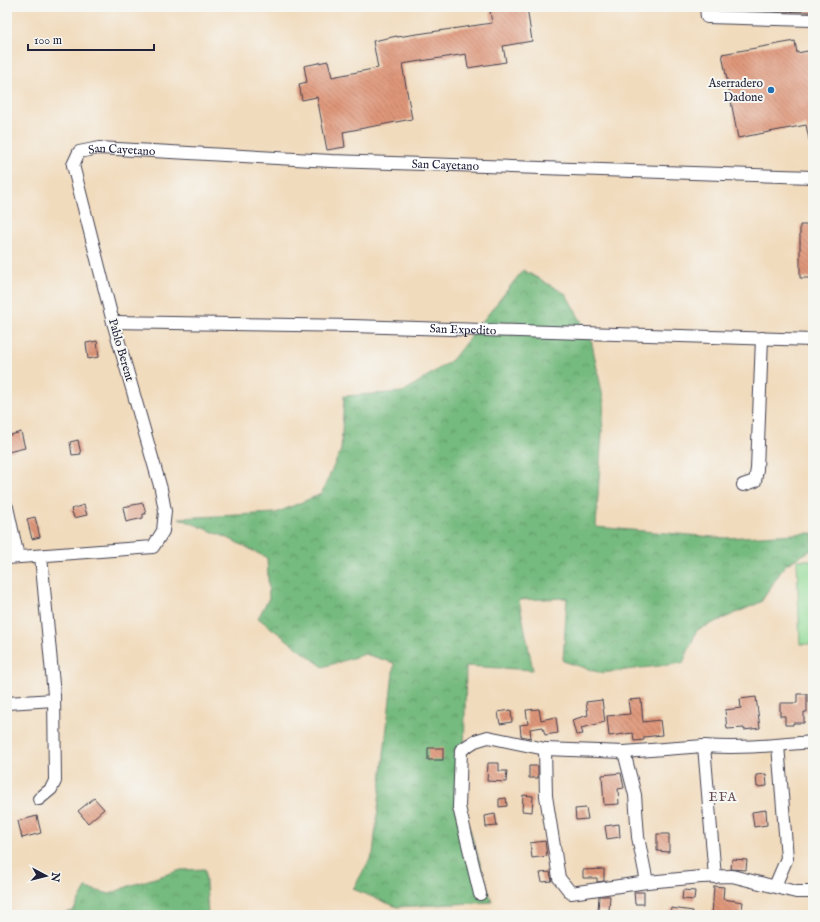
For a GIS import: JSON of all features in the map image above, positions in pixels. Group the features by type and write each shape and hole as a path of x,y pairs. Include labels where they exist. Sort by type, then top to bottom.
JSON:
{"street":[{"path":"706,7 707,18 813,20"},
{"name":"San Cayetano","path":"79,152 98,148 331,161 813,177"},
{"name":"Pablo Berent","path":"41,556 153,547 163,531 165,511 161,489 113,322 73,165 79,152"},
{"name":"San Expedito","path":"113,322 344,326 813,340"},
{"path":"744,485 755,481 757,469 762,338"},
{"path":"7,507 13,558 41,556 54,700 55,781 51,789 39,800"},
{"path":"7,703 54,700"},
{"path":"480,894 459,808 461,750 475,741 488,737 546,749 624,752 704,746 778,745 813,742"},
{"path":"775,886 787,858 778,745"},
{"path":"704,746 716,877"},
{"path":"546,749 546,796 560,878 571,893 647,882 732,876 796,892 813,892"},
{"path":"624,752 635,795 638,837 647,882"}],"green space":[{"path":"523,270 566,294 591,339 604,402 596,527 725,538 813,533 813,549 785,565 761,602 697,630 683,663 601,673 563,661 567,598 519,600 533,670 466,666 463,808 492,902 397,907 353,889 373,854 394,663 365,654 323,667 258,618 269,598 267,558 228,538 179,518 276,513 321,494 341,450 344,396 403,392 452,360"},
{"path":"797,560 813,560 813,644 800,644"},
{"path":"205,869 208,915 54,915 73,911 86,888 110,894 129,886 181,870"}],"building":[{"path":"515,7 527,7 532,41 503,46 506,62 468,68 466,54 402,64 412,119 343,132 345,147 327,150 317,97 302,100 299,84 307,82 304,66 328,61 332,77 378,68 373,41 397,36 492,23 490,11"},
{"path":"775,7 813,7 813,12 775,11"},
{"name":"Aserradero Dadone","path":"795,41 797,53 813,50 813,143 810,144 806,125 738,138 722,54"},
{"path":"800,225 813,225 813,278 800,278"},
{"path":"97,341 99,357 88,359 86,343"},
{"path":"21,432 25,448 8,452 7,436"},
{"path":"78,440 81,454 72,455 70,442"},
{"path":"143,503 146,514 143,514 143,518 126,522 123,507"},
{"path":"84,505 87,515 74,518 71,509"},
{"path":"35,517 40,537 32,539 27,519"},
{"path":"797,694 807,694 807,712 804,712 804,723 785,725 785,716 780,716 780,703 797,703"},
{"path":"756,697 760,728 744,730 744,728 727,729 725,710 741,708 740,699"},
{"path":"641,699 643,722 660,720 662,735 644,737 644,740 634,741 633,733 609,736 607,716 630,714 628,700"},
{"path":"602,700 605,722 581,728 583,734 576,735 572,720 588,715 586,702"},
{"path":"539,709 541,720 556,717 558,733 545,735 543,727 530,729 531,738 521,736 520,725 528,724 526,710"},
{"path":"511,710 512,722 500,724 498,712"},
{"path":"428,748 443,748 443,760 428,760"},
{"path":"488,763 499,763 499,771 507,771 506,782 487,781"},
{"path":"529,766 538,766 538,778 529,778"},
{"path":"621,773 624,788 618,789 619,804 604,805 602,775"},
{"path":"766,774 767,786 757,787 756,775"},
{"path":"523,795 533,796 532,812 522,811"},
{"path":"94,798 104,809 88,823 78,811"},
{"path":"506,798 507,806 499,807 499,799"},
{"path":"586,808 588,819 576,820 575,809"},
{"path":"766,810 767,825 754,827 752,812"},
{"path":"495,814 497,826 486,827 485,816"},
{"path":"37,816 41,833 22,838 18,821"},
{"path":"619,824 620,837 607,839 605,826"},
{"path":"657,834 669,834 669,852 657,851"},
{"path":"545,841 547,856 532,858 530,843"},
{"path":"732,859 747,860 746,870 731,869"},
{"path":"604,869 604,881 597,882 597,878 583,878 583,870"},
{"path":"550,872 552,881 542,882 540,873"},
{"path":"714,886 724,887 723,899 743,902 741,915 712,915"},
{"path":"683,890 695,891 694,900 682,899"},
{"path":"634,892 644,892 644,904 635,904"},
{"path":"599,896 610,896 609,911 598,911"},
{"path":"671,908 693,911 692,915 670,915"}],"place":[{"name":"Aserradero Dadone","path":"771,90"}],"district":[{"name":"EFA","path":"723,797"}]}
